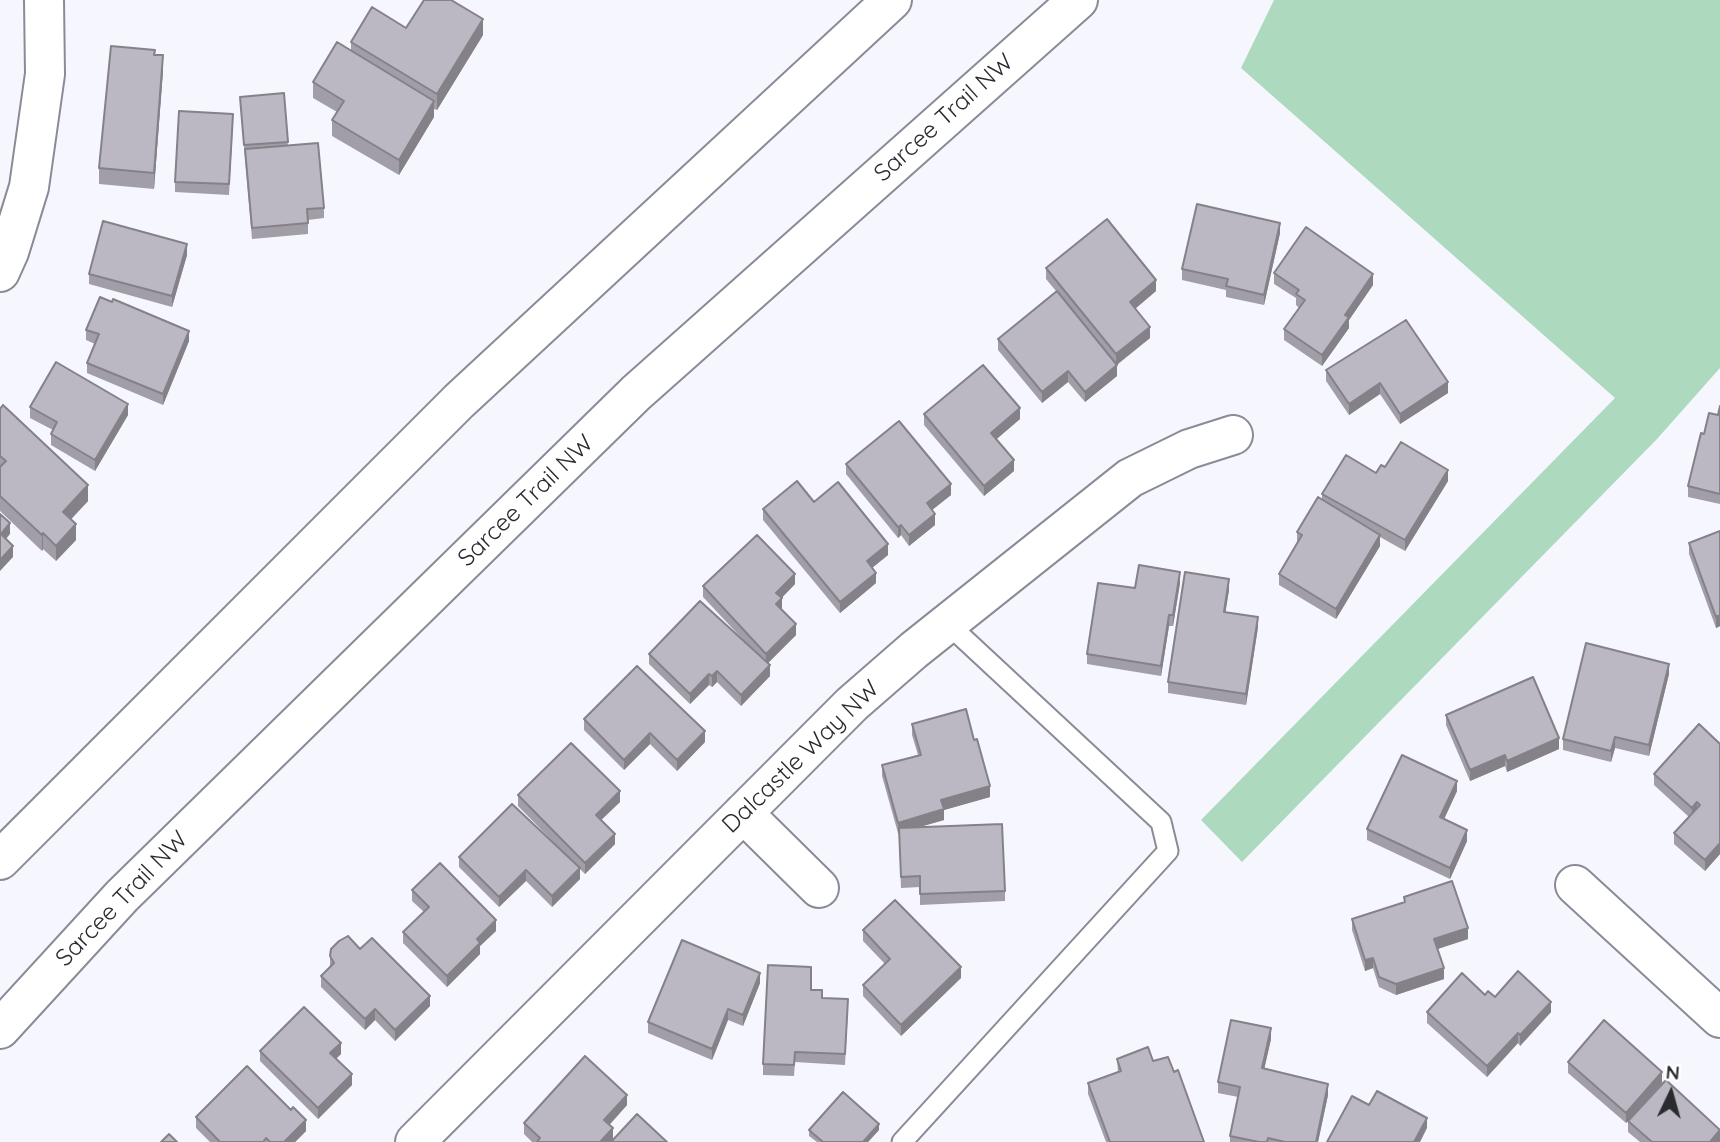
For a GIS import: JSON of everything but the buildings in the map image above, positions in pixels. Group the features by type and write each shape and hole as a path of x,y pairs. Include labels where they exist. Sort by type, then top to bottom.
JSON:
{"main road":[{"path":"0,272 29,187 45,74 44,0"},
{"path":"0,859 459,401 892,0"},
{"name":"Sarcee Trail NW","path":"0,1028 131,886 635,393 1078,0"},
{"name":"Dalcastle Way NW","path":"415,1142 852,704 1130,478 1189,449 1233,435"},
{"path":"743,813 819,888"},
{"path":"1575,884 1720,1018"}],"lane":[{"path":"902,1142 1168,851 1161,822 948,624"}],"green space":[{"path":"1274,0 1720,0 1720,368 1657,439 1242,862 1201,820 1615,398 1241,68"}]}
